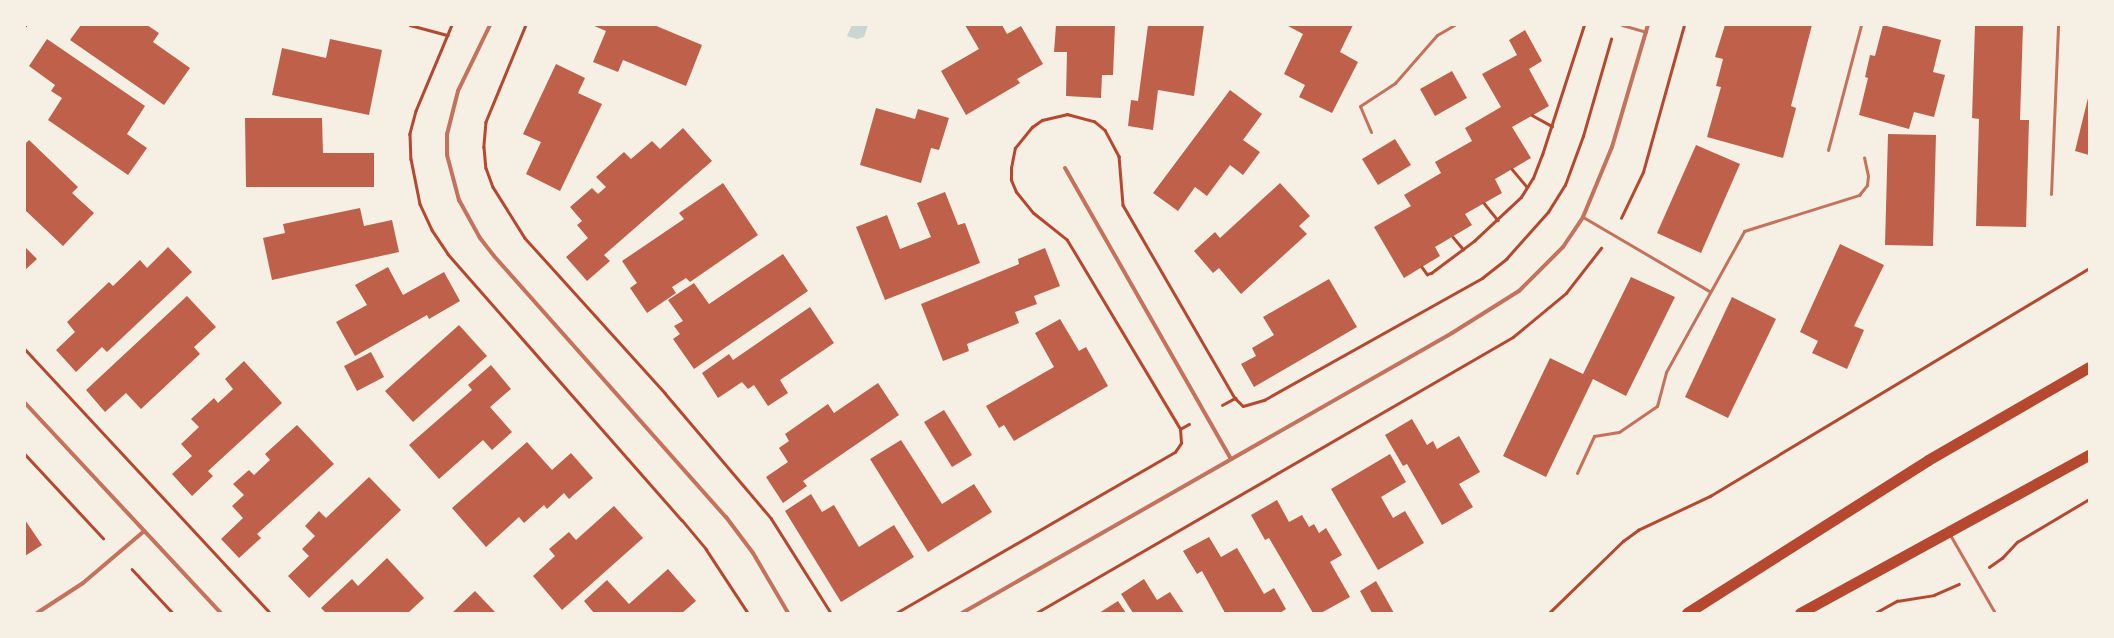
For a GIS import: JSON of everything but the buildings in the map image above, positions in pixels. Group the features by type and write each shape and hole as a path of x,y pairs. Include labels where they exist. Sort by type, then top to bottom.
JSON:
{"highway":[{"path":"1687,613 1928,460 2089,366"},
{"path":"1800,613 2089,455"}],"street":[{"path":"490,25 458,92 447,134 447,155 459,200 480,238 494,256 726,517 753,553 788,613"},
{"path":"962,613 1452,333 1518,291 1563,247 1583,217 1612,146 1648,25"},
{"path":"1065,168 1231,459"},
{"path":"25,403 221,613"},
{"path":"37,613 88,579 144,531"}],"lane":[{"path":"1371,132 1360,106 1395,83 1437,36 1454,25"},
{"path":"1622,25 1646,32"},
{"path":"1828,150 1861,25"},
{"path":"2051,194 2058,25"},
{"path":"1576,473 1594,436 1619,432 1657,406 1662,382 1709,291 1744,231 1862,193 1868,176 1864,157"},
{"path":"1583,217 1709,291"},
{"path":"1948,531 1996,613"}],"path":[{"path":"410,25 448,35"},
{"path":"526,25 486,122 484,148 486,168 493,187 525,238 665,393 770,518 831,613"},
{"path":"1422,267 1425,272 1431,273 1463,249 1498,220 1527,188 1552,126 1584,25"},
{"path":"1619,222 1643,172 1684,25"},
{"path":"1218,408 1235,398 1243,406 1264,400 1482,278 1506,259 1548,212 1565,185 1583,136 1612,39"},
{"path":"1532,115 1552,126"},
{"path":"1512,169 1527,188"},
{"path":"1484,204 1498,220"},
{"path":"1453,237 1463,249"},
{"path":"1036,613 1513,337 1566,293 1603,244"},
{"path":"1549,613 1623,540 1638,530 1710,496 2089,268"},
{"path":"25,349 270,613"},
{"path":"896,613 1174,452 1181,443 1180,430 1195,421"},
{"path":"25,454 103,538"},
{"path":"1993,565 2017,542 2089,499"},
{"path":"132,568 173,613"},
{"path":"1875,613 1909,598 1943,592"}],"shaded area":[{"path":"852,25 868,25 864,37 857,39 847,36"}]}
